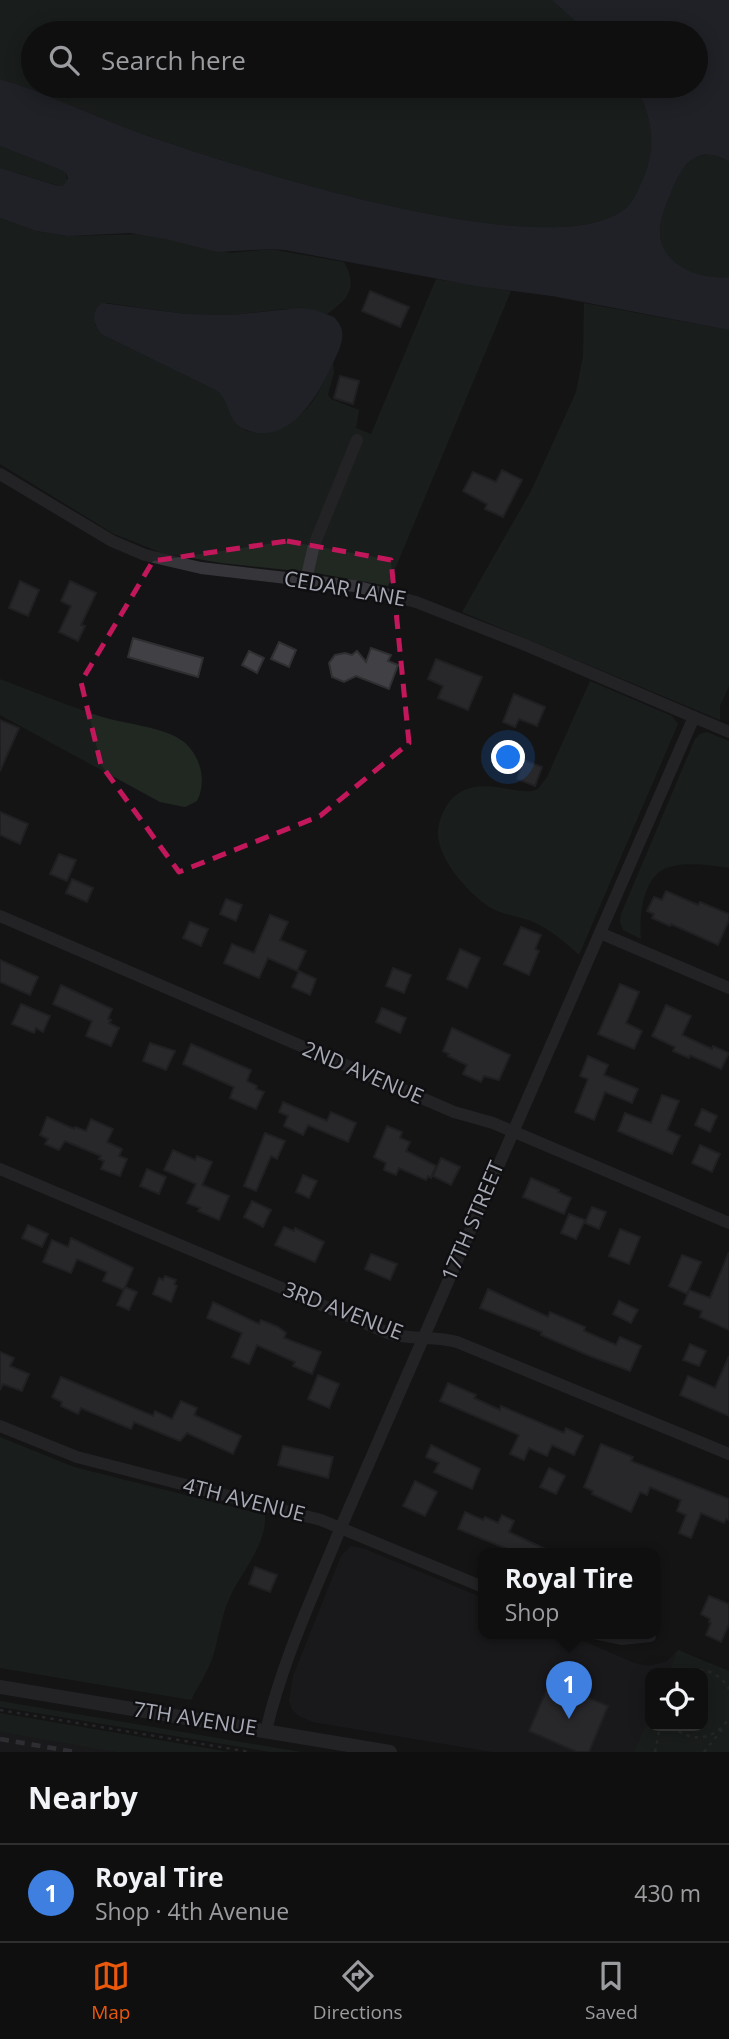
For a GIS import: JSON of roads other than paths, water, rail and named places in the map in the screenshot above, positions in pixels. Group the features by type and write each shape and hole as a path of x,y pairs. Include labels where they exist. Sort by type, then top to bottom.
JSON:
{"street":[{"path":"306,580 314,545 357,440"},
{"name":"CEDAR LANE","path":"0,474 103,536 145,555 201,568 376,591 441,610 729,732"},
{"name":"17TH STREET","path":"266,1731 272,1702 286,1662 341,1527 694,717"},
{"name":"2ND AVENUE","path":"0,916 454,1112 512,1131 729,1223"},
{"path":"600,933 729,988"},
{"name":"3RD AVENUE","path":"0,1169 388,1333 457,1342 729,1454"},
{"name":"4TH AVENUE","path":"0,1426 77,1457 289,1511 341,1527 478,1585"},
{"name":"7TH AVENUE","path":"0,1686 390,1752"}],"railway":[{"path":"0,1739 75,1752"}],"place":[{"name":"Royal Tire","path":"569,1719"}]}
